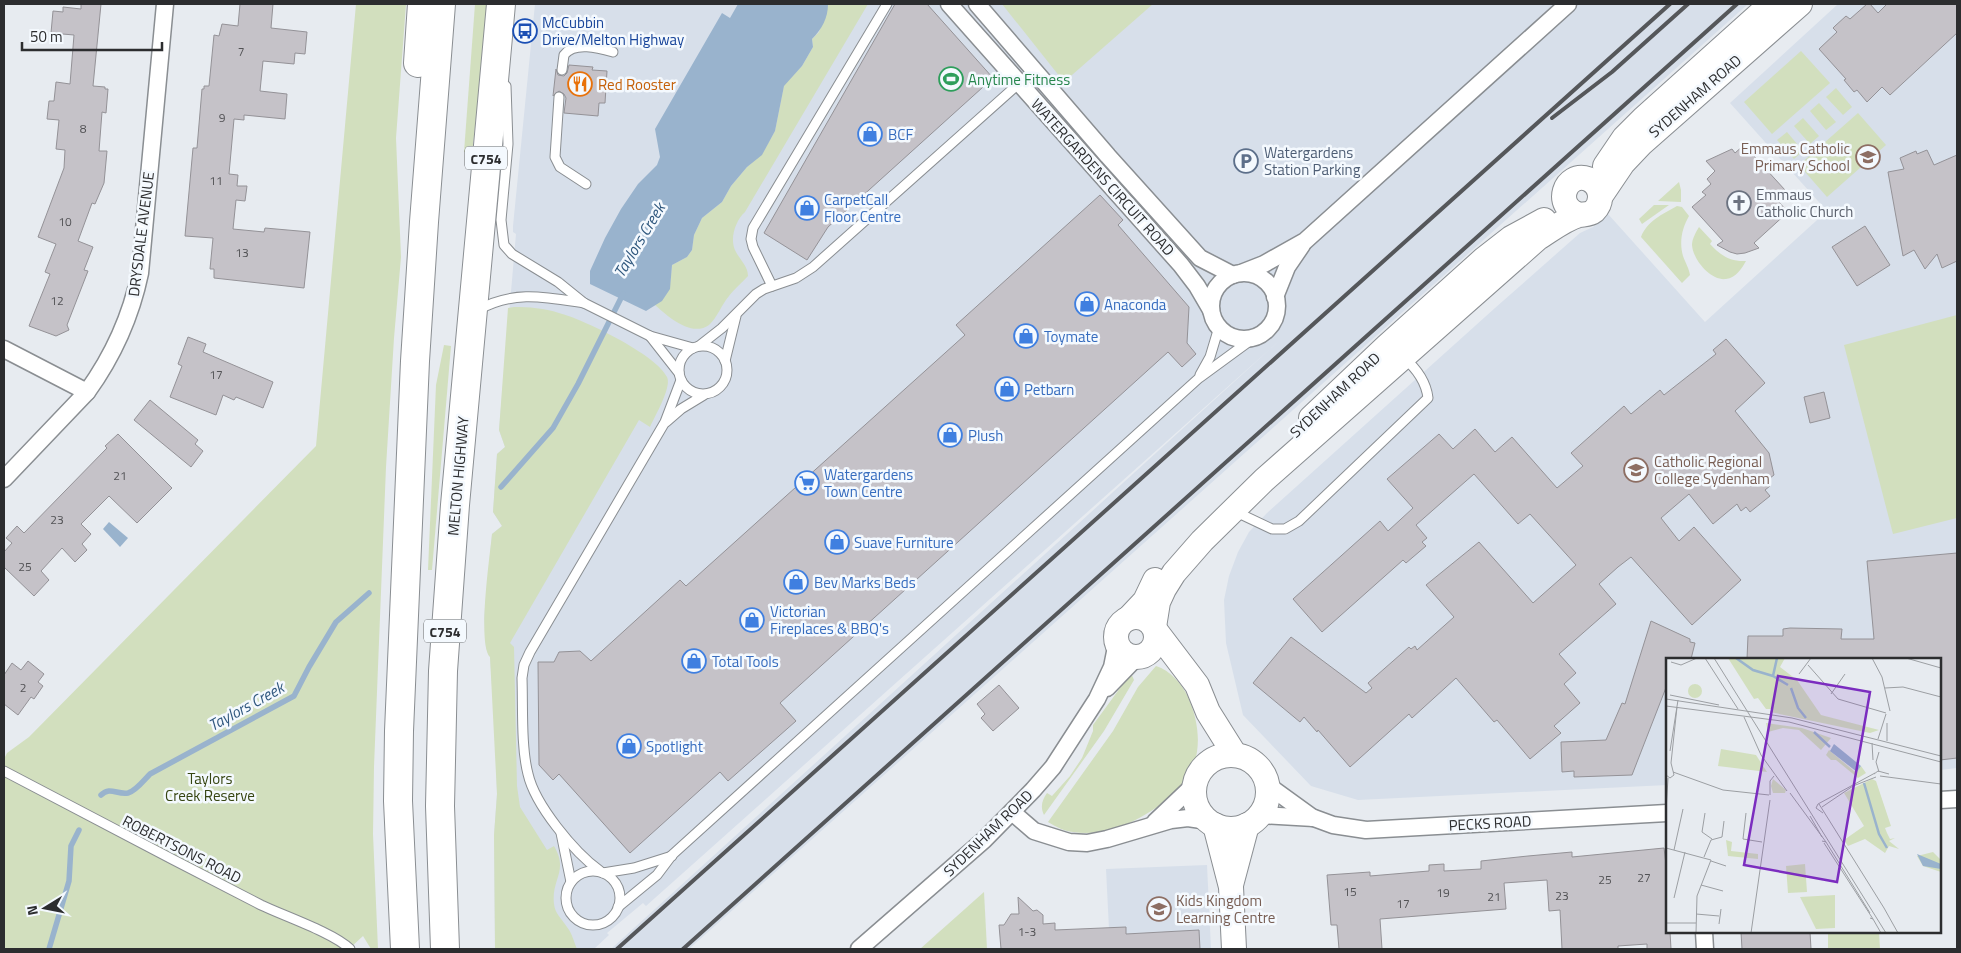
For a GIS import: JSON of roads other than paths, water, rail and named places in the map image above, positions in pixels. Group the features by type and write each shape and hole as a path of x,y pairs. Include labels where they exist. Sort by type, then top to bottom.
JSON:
{"highway":[{"path":"422,4 414,119 424,222"},
{"name":"C754","path":"405,949 398,801 399,731 415,361 441,4"},
{"name":"MELTON HIGHWAY","path":"445,949 440,815 441,715 450,572 501,4"}],"street":[{"name":"DRYSDALE AVENUE","path":"4,480 87,392 120,336 132,306 138,280 165,4"},
{"name":"WATERGARDENS CIRCUIT ROAD","path":"949,4 1182,265 1198,286 1211,310"},
{"name":"WATERGARDENS CIRCUIT ROAD","path":"977,4 1108,156 1200,258 1221,270 1237,274"},
{"path":"1237,274 1252,274 1262,279 1270,287 1275,297 1276,307 1270,325 1255,337 1235,338 1226,334 1218,327 1211,310 1213,295 1220,283 1237,274 1264,264 1305,240 1568,4"},
{"name":"SYDENHAM ROAD","path":"1584,178 1608,164 1624,138 1637,125 1771,4"},
{"name":"SYDENHAM ROAD","path":"1600,198 1624,163 1641,144 1800,4"},
{"path":"1578,178 1584,178 1589,179 1598,187 1600,198 1595,209 1587,214 1580,215 1570,210 1564,201 1564,196 1568,184 1578,178"},
{"name":"SYDENHAM ROAD","path":"1155,629 1158,602 1174,573 1234,510 1394,352 1484,259 1511,238 1546,218 1564,196"},
{"name":"SYDENHAM ROAD","path":"1129,618 1145,601 1156,578 1170,558 1199,524 1394,352 1538,238 1580,215"},
{"path":"1275,297 1288,267 1305,240"},
{"path":"4,349 87,392"},
{"path":"1186,672 1165,661 1122,651 1116,636 1120,625 1135,616 1146,619 1155,629 1202,693 1208,712 1235,755"},
{"path":"1141,656 1151,650 1155,643 1155,629"},
{"name":"SYDENHAM ROAD","path":"859,949 984,840 1053,767 1097,699 1112,667 1117,642"},
{"name":"SYDENHAM ROAD","path":"1097,699 1141,656"},
{"path":"1208,712 1204,756 1196,779 1196,805 1211,823 1230,887 1234,949"},
{"path":"1154,824 1196,779 1205,765 1214,759 1235,755 1246,758 1255,764 1262,773 1266,784 1265,806 1253,820 1230,887"},
{"name":"PECKS ROAD","path":"1266,784 1314,818"},
{"path":"1941,800 1957,799"},
{"path":"1012,812 1034,831 1069,842 1087,843 1107,839 1154,824 1188,818 1231,828 1253,820"},
{"name":"PECKS ROAD","path":"1253,820 1314,818 1350,828 1366,830 1666,814"},
{"path":"1704,933 1706,949"}],"lane":[{"path":"501,4 508,128 502,220 504,245 512,254 558,282 584,303 650,336 696,347 714,349 725,361"},
{"path":"772,286 753,246 751,239 753,228 886,4"},
{"path":"562,70 564,55 573,48 597,48 614,52"},
{"path":"618,908 620,899 616,883 588,863 560,832 534,790 528,775 525,760 522,678 524,666 534,644 665,422 680,377 681,358 737,313 756,294 796,278 813,267 1034,70"},
{"path":"559,97 555,158 560,166 586,184"},
{"path":"472,313 497,301 518,296 584,303"},
{"path":"665,422 693,401 719,388 724,382 727,374 725,361 737,313"},
{"path":"1199,378 1210,357 1218,327"},
{"path":"650,336 692,392 708,394"},
{"path":"672,856 634,868 584,872 571,882 567,890 568,908 573,916 580,921 598,924 606,921 618,908 657,875 672,856 1199,378 1255,337"},
{"path":"1234,510 1272,529 1285,529 1299,521 1428,398 1427,387 1413,366 1394,352"},
{"name":"ROBERTSONS ROAD","path":"4,771 107,827 268,908 329,936 350,949"},
{"path":"560,832 571,882"}],"water":[{"path":"738,4 828,4 824,23 812,39 813,47 802,66 784,86 775,131 762,155 747,167 731,186 722,202 702,218 694,235 692,250 687,257 672,265 670,289 662,301 646,311 590,284 590,271 621,209 638,184 657,165 660,157 655,129 722,13 730,18"},
{"path":"109,522 128,538 120,547 103,529"}],"waterway":[{"name":"Taylors Creek","path":"501,487 553,428 578,384 623,294"},
{"name":"Taylors Creek","path":"101,795 107,791 131,792 150,774 294,696 336,622 369,593"},
{"name":"Taylors Creek","path":"49,949 69,881 71,846 79,830"}],"railway":[{"path":"617,949 1670,4"},
{"path":"1552,118 1612,72 1688,4"},
{"path":"683,949 1737,4"}],"place":[{"name":"McCubbin Drive/Melton Highway","path":"525,31"},
{"name":"Anytime Fitness","path":"951,79"},
{"name":"Red Rooster","path":"580,84"},
{"name":"BCF","path":"870,134"},
{"name":"Emmaus Catholic Primary School","path":"1868,157"},
{"name":"Watergardens Station Parking","path":"1246,161"},
{"name":"Emmaus Catholic Church","path":"1739,203"},
{"name":"CarpetCall Floor Centre","path":"807,208"},
{"name":"Anaconda","path":"1087,304"},
{"name":"Toymate","path":"1026,336"},
{"name":"Petbarn","path":"1007,389"},
{"name":"Plush","path":"950,435"},
{"name":"Catholic Regional College Sydenham","path":"1636,470"},
{"name":"Watergardens Town Centre","path":"807,483"},
{"name":"Suave Furniture","path":"837,542"},
{"name":"Bev Marks Beds","path":"796,582"},
{"name":"Victorian Fireplaces & BBQ's","path":"752,620"},
{"name":"Total Tools","path":"694,661"},
{"name":"Spotlight","path":"629,746"},
{"name":"Kids Kingdom Learning Centre","path":"1159,909"}],"park label":[{"name":"Taylors Creek Reserve","path":"210,786"}]}
